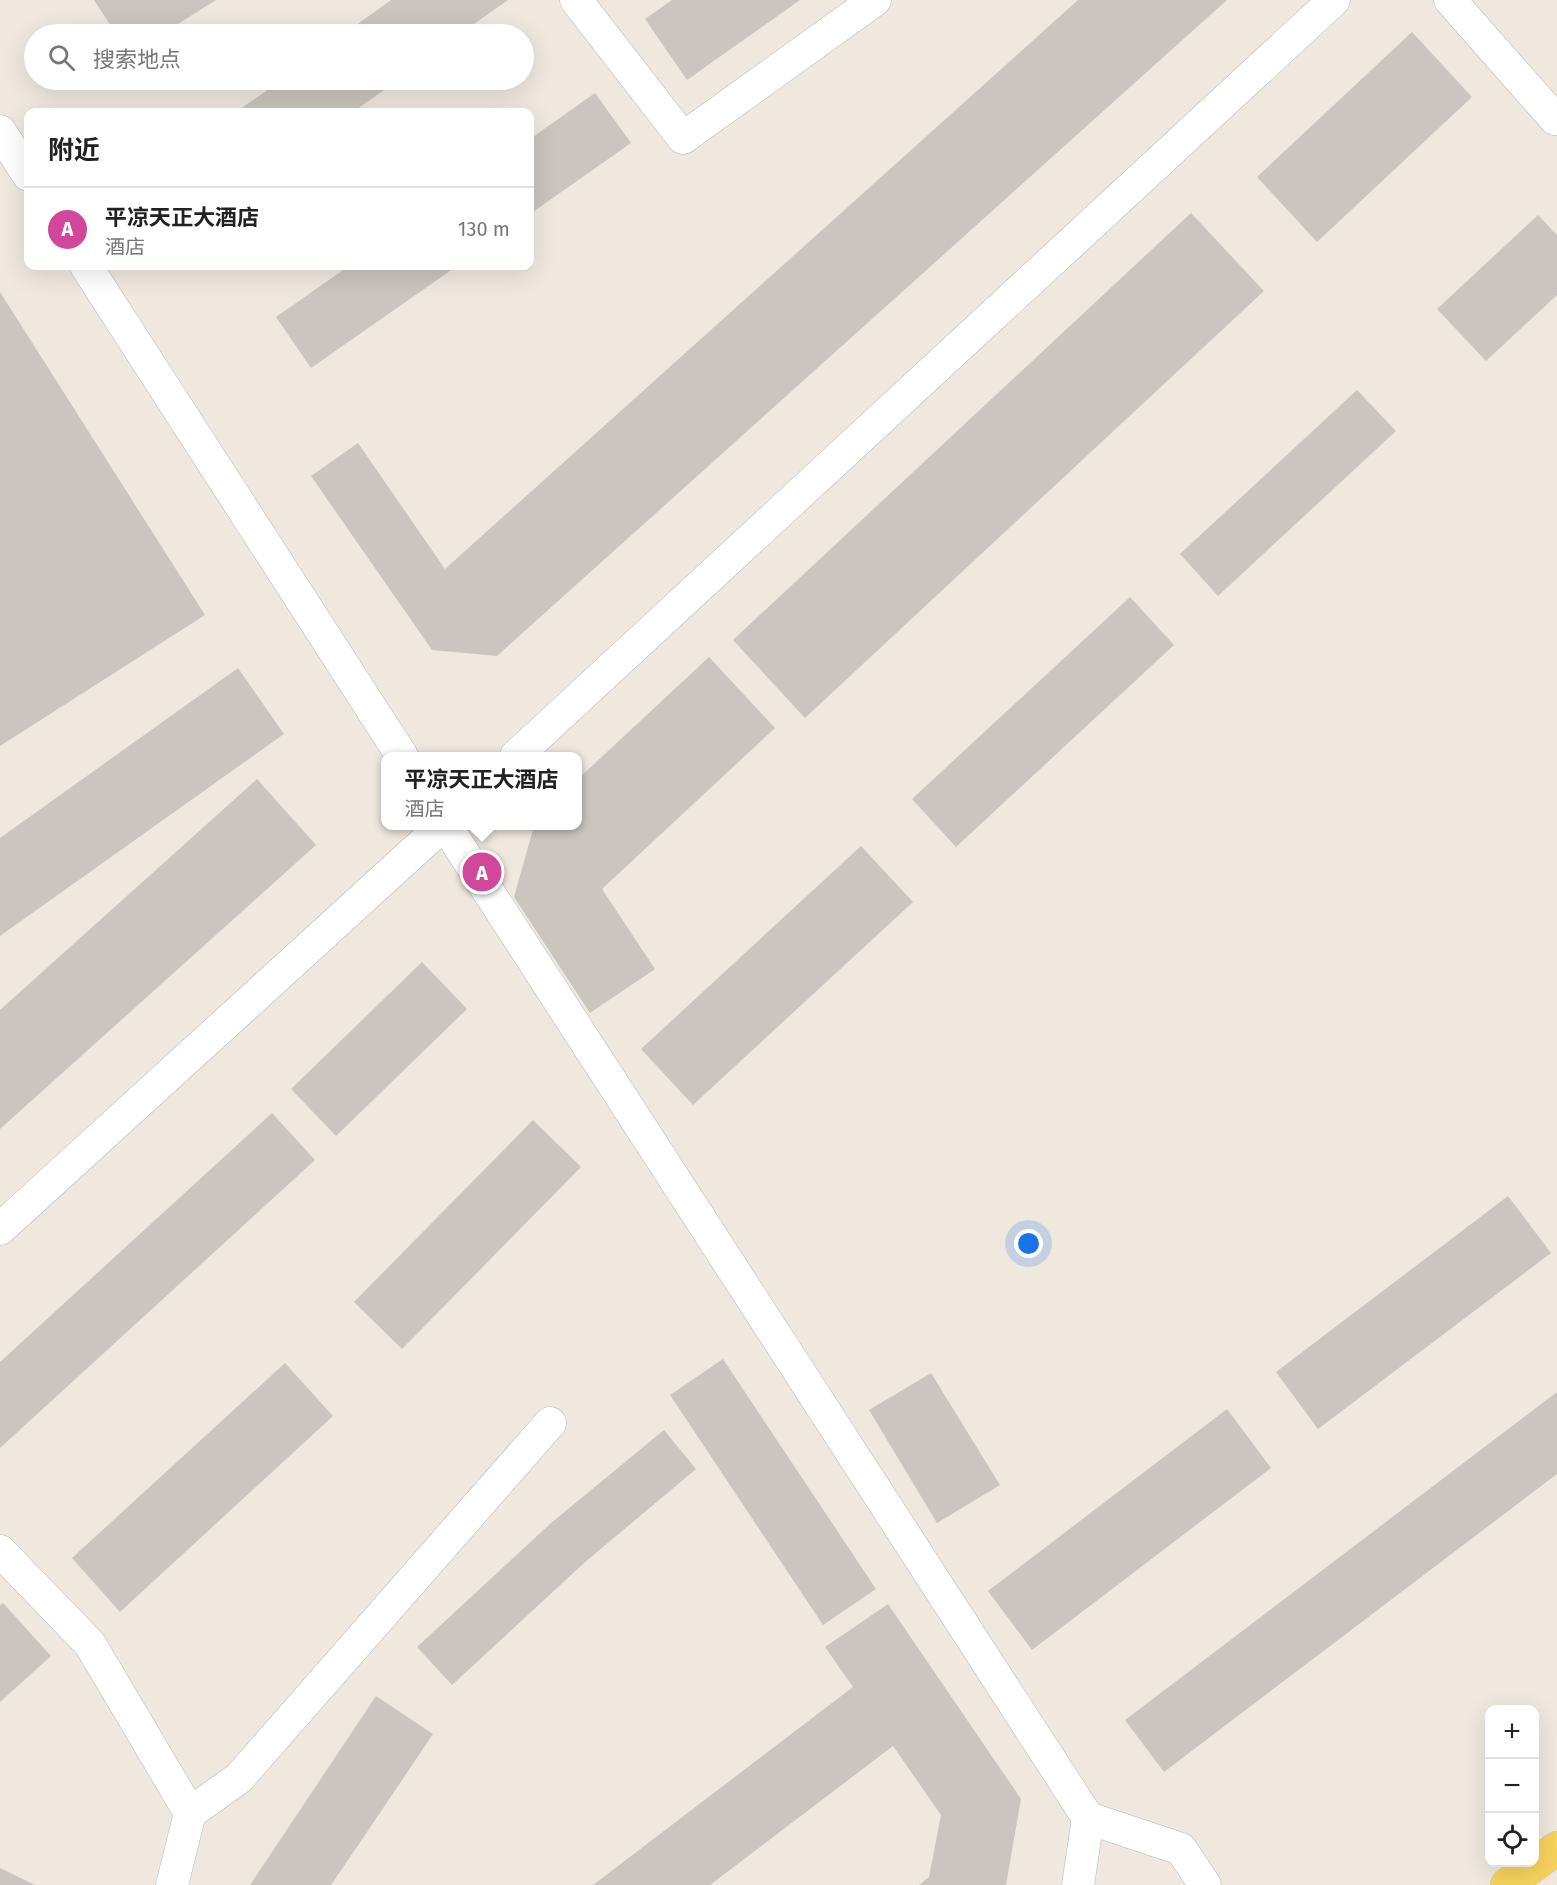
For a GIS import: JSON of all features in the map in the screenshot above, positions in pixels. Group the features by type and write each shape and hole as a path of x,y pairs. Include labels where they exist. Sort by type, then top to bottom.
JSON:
{"main road":[{"path":"1507,1885 1557,1848"}],"street":[{"path":"576,0 683,138 875,0"},
{"path":"520,752 1334,0"},
{"path":"1450,0 1555,119"},
{"path":"0,131 24,169"},
{"path":"89,270 399,752"},
{"path":"0,1229 439,830"},
{"path":"447,830 1088,1818 1181,1849 1205,1885"},
{"path":"172,1885 190,1813 239,1778 550,1423"},
{"path":"0,1551 90,1644 190,1813"},
{"path":"1078,1885 1088,1818"}],"building":[{"path":"94,0 216,0 178,24 110,24"},
{"path":"391,0 508,0 474,24 358,24"},
{"path":"672,0 800,0 687,80 645,19"},
{"path":"1078,0 1227,0 497,656 432,650 311,476 358,443 445,569"},
{"path":"1412,32 1472,97 1317,242 1257,177"},
{"path":"268,90 384,90 359,108 242,108"},
{"path":"595,93 631,143 534,211 534,136"},
{"path":"1191,213 1264,291 805,718 733,640"},
{"path":"1538,215 1557,235 1557,295 1486,361 1437,309"},
{"path":"343,270 451,270 311,368 276,317"},
{"path":"0,292 205,615 0,746"},
{"path":"1357,390 1396,431 1218,596 1180,554"},
{"path":"1130,597 1174,645 956,847 912,799"},
{"path":"709,657 775,728 602,889 655,969 590,1013 514,897 533,830 582,830 582,775"},
{"path":"238,668 284,734 0,936 0,838"},
{"path":"257,779 316,845 0,1129 0,1010"},
{"path":"861,846 913,902 693,1105 641,1049"},
{"path":"422,962 467,1009 336,1136 291,1089"},
{"path":"272,1113 315,1160 0,1448 0,1362"},
{"path":"533,1120 581,1167 402,1349 354,1302"},
{"path":"1508,1196 1551,1253 1318,1429 1276,1372"},
{"path":"723,1359 876,1589 823,1625 670,1395"},
{"path":"285,1363 333,1416 120,1612 72,1558"},
{"path":"931,1373 1000,1485 937,1523 869,1410"},
{"path":"1557,1392 1557,1474 1164,1772 1125,1720"},
{"path":"1227,1409 1271,1468 1032,1650 988,1591"},
{"path":"664,1430 696,1469 584,1563 452,1685 417,1647 551,1523"},
{"path":"3,1603 51,1656 0,1702 0,1605"},
{"path":"888,1604 1021,1799 1006,1885 919,1885 929,1877 941,1815 893,1746 710,1885 593,1885 853,1687 825,1647"},
{"path":"376,1696 433,1734 331,1885 250,1885"},
{"path":"0,1868 35,1885 0,1885"}],"place":[{"name":"平凉天正大酒店","path":"482,872"}]}
